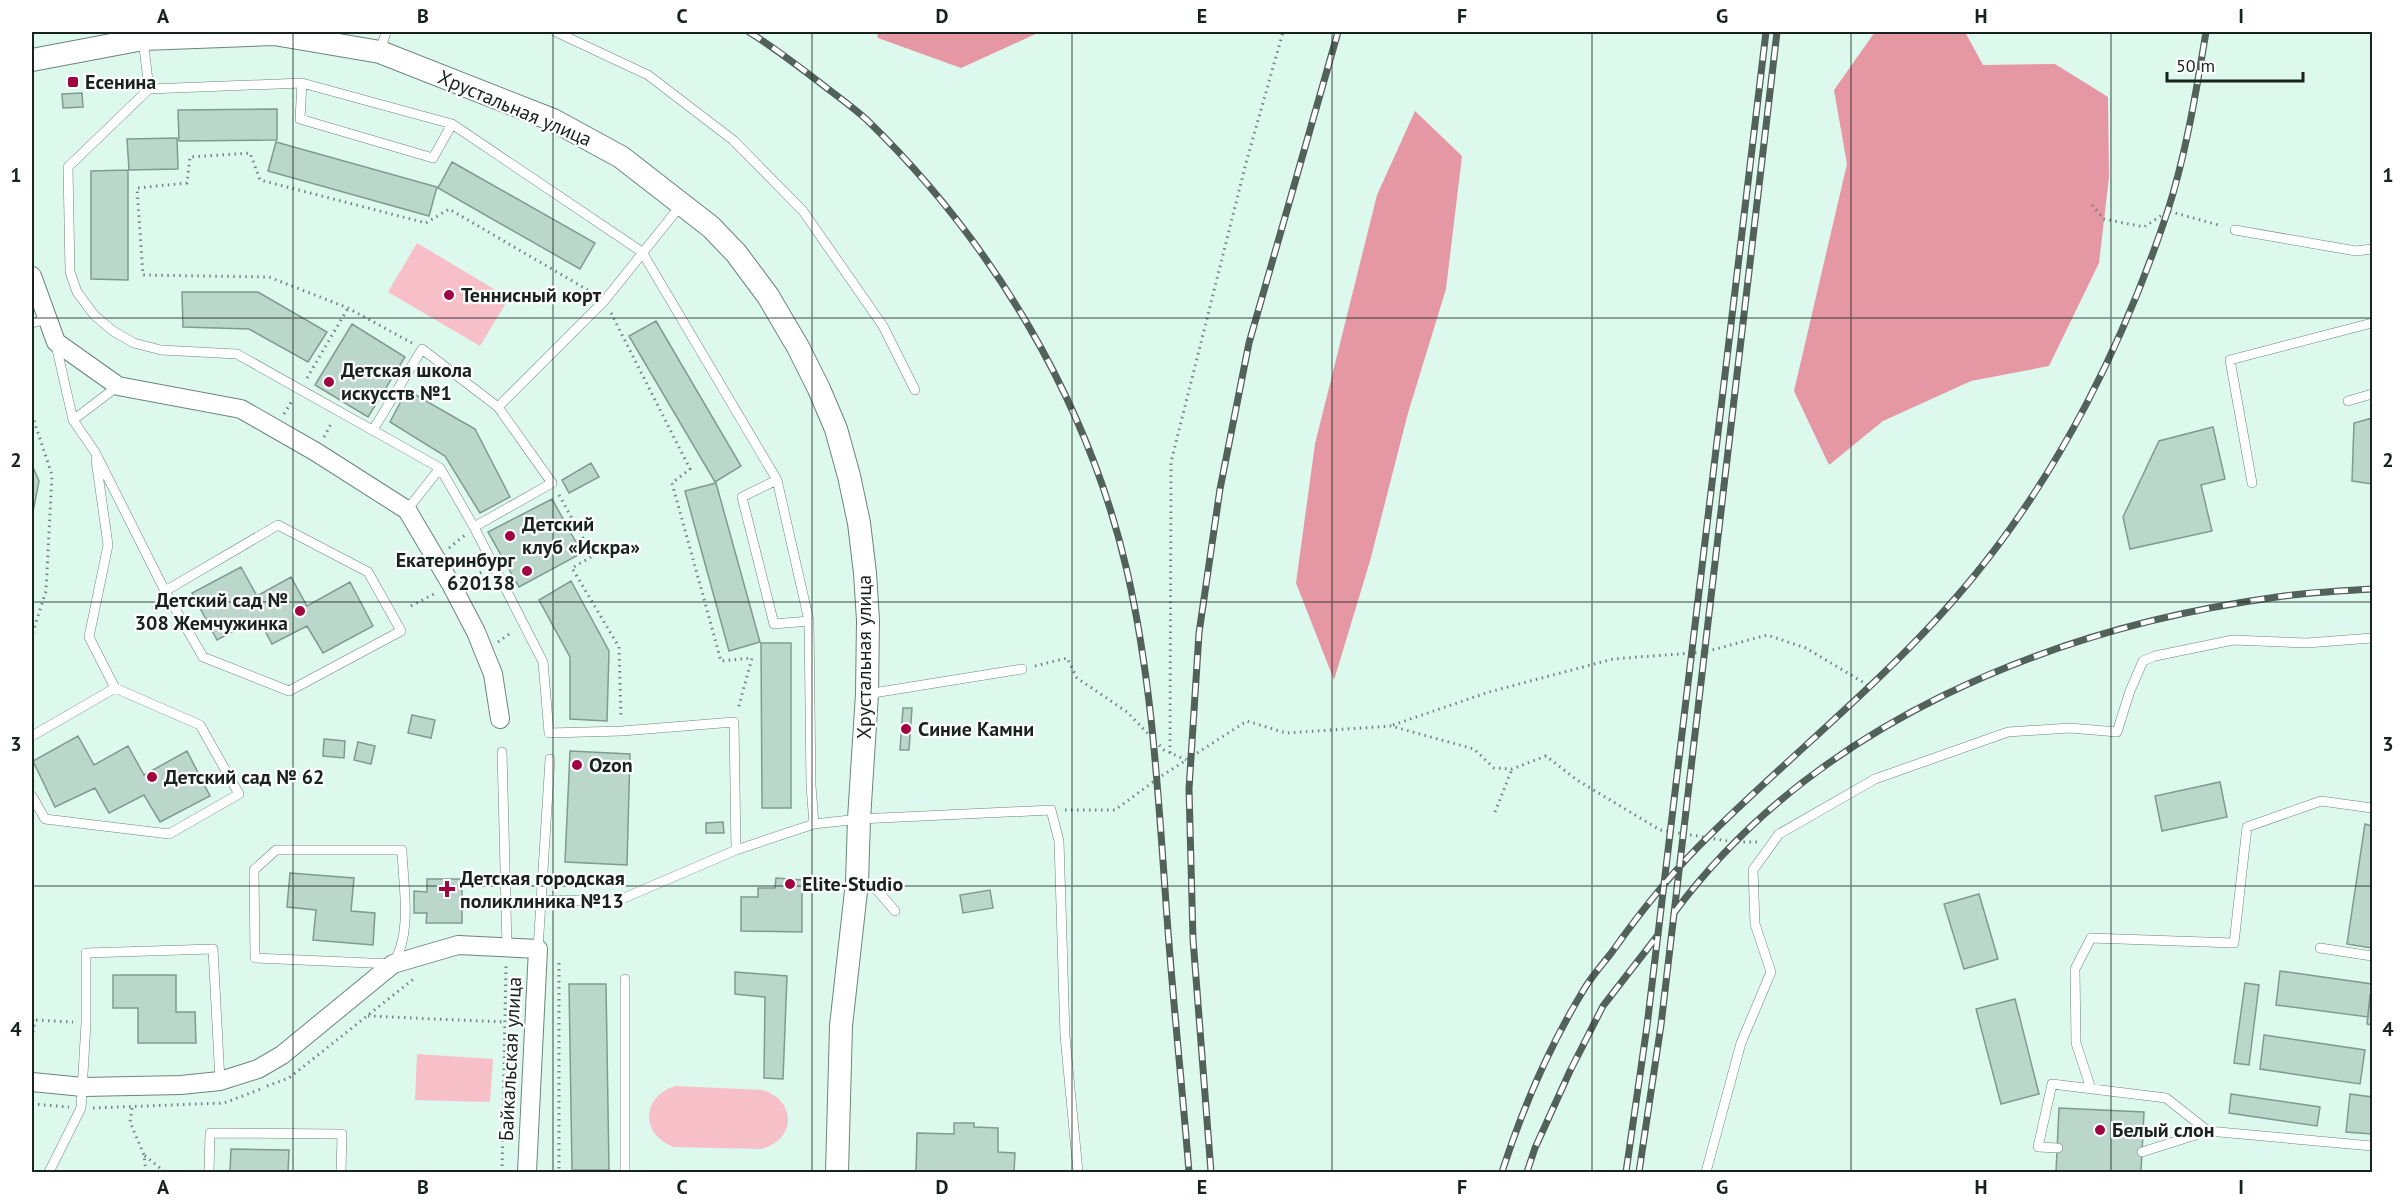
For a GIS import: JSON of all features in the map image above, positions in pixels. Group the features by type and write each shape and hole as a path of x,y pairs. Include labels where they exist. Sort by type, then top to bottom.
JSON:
{"street":[{"name":"Хрустальная улица","path":"32,60 143,39 274,34 383,42 553,120 621,157 711,227 736,253 768,296 798,347 836,429 859,522 865,573 868,620 867,694 857,882 841,1026 837,1173"},
{"path":"32,276 39,321 56,342 118,386 241,409 316,452 407,510 476,632 493,674 500,718"},
{"path":"32,1082 83,1087 181,1085 220,1081 258,1069 282,1055 393,964 458,945 538,949"},
{"name":"Байкальская улица","path":"527,1173 538,949"}],"lane":[{"path":"556,32 648,75 733,140 802,212 883,326 915,390"},
{"path":"143,39 150,89"},
{"path":"302,83 300,119 433,158 452,124"},
{"path":"736,850 734,722 622,731 549,733 543,662 474,527 440,468 237,354 161,350 134,343 113,332 93,315 77,292 70,272 68,167 150,89 302,83 452,124 642,252 777,480 809,621 811,786 814,824"},
{"path":"498,407 605,300 683,203"},
{"path":"2235,230 2356,251 2373,249"},
{"path":"2252,483 2230,360 2373,323"},
{"path":"56,342 73,420 95,452 165,591 203,657 289,691 401,631 368,572 278,525 165,591"},
{"path":"373,430 422,349 498,407 552,483 474,527"},
{"path":"73,420 118,386"},
{"path":"2348,401 2373,394"},
{"path":"32,796 45,819 169,834 239,794 200,725 115,688 89,637 108,545 95,452"},
{"path":"407,510 440,468"},
{"path":"777,480 742,497 774,624 809,621"},
{"path":"1706,1173 1741,1043 1772,972 1755,924 1753,870 1779,834 1875,779 2008,732 2070,728 2117,732 2130,691 2143,661 2155,657 2233,640 2307,643 2373,638"},
{"path":"867,694 1022,669"},
{"path":"32,736 115,688"},
{"path":"502,752 507,946"},
{"path":"538,949 550,759"},
{"path":"2091,1089 2076,1043 2075,969 2091,938 2234,943 2247,827 2321,801 2373,808"},
{"path":"542,900 616,901 736,850 814,824 859,819 1051,810 1059,841 1065,1036 1078,1173"},
{"path":"276,850 402,850 405,927 400,953 393,964 255,958 254,870 276,850"},
{"path":"857,882 877,890 895,911"},
{"path":"2320,948 2373,956"},
{"path":"50,1173 81,1108 87,1023 86,953 213,949 220,1081"},
{"path":"625,979 625,1173"},
{"path":"2058,1148 2038,1147 2052,1084 2166,1098 2208,1131"},
{"path":"2142,1152 2208,1131 2373,1146"},
{"path":"209,1173 210,1132 342,1134 341,1173"}],"path":[{"path":"1170,753 1171,462 1246,163 1283,32"},
{"path":"422,349 348,308 269,277 143,275 137,188 187,183 190,157 250,153 260,180 426,223 449,209 605,300 690,469 672,483 721,662 752,658 734,722"},
{"path":"2092,205 2104,219 2144,227 2168,211 2235,230"},
{"path":"274,428 348,308"},
{"path":"316,452 339,410"},
{"path":"32,415 52,475 46,591 32,635"},
{"path":"552,483 593,556 572,568 619,647 622,731"},
{"path":"436,559 474,527"},
{"path":"484,652 524,624"},
{"path":"1051,810 1115,810 1247,721 1286,733 1391,726 1489,692 1613,659 1705,651 1767,635 1806,648 1871,687"},
{"path":"1022,669 1067,658 1077,678 1127,712 1164,750 1186,760"},
{"path":"1391,726 1474,749 1494,768 1512,769 1546,756 1577,780 1660,830 1734,842 1758,842 1779,834"},
{"path":"1495,812 1512,769"},
{"path":"502,1173 507,946"},
{"path":"559,963 559,1173"},
{"path":"366,1016 504,1022"},
{"path":"32,1038 33,1018 87,1023"},
{"path":"132,1108 130,1122 144,1155 146,1173"},
{"path":"144,1155 165,1173"}],"shaded area":[{"path":"877,32 1040,32 961,68 878,38"},
{"path":"1875,32 1965,32 1983,65 2055,64 2108,97 2109,177 2099,263 2049,366 1971,381 1883,421 1829,465 1794,391 1847,164 1834,90"},
{"path":"1415,111 1462,156 1446,289 1408,413 1370,561 1334,680 1296,583 1315,444 1377,195"},
{"name":"Теннисный корт","path":"417,243 509,298 480,346 388,292"},
{"path":"417,1054 493,1059 490,1102 415,1100"},
{"path":"675,1086 763,1090 774,1095 787,1111 786,1129 781,1138 761,1149 674,1147 655,1134 650,1125 649,1116 656,1098"}],"building":[{"path":"82,93 83,107 63,108 62,94"},
{"path":"277,109 277,140 179,141 178,110"},
{"path":"177,138 178,169 129,170 127,139"},
{"path":"276,142 437,187 429,216 268,171"},
{"path":"452,162 595,243 580,269 438,188"},
{"path":"128,170 128,280 91,279 91,171"},
{"path":"182,292 258,292 327,332 308,362 249,329 183,327"},
{"path":"656,321 741,466 715,482 629,336"},
{"path":"352,324 405,357 368,417 315,385"},
{"path":"407,390 475,429 510,497 480,513 445,456 390,422"},
{"path":"2372,418 2372,484 2352,481 2354,423"},
{"path":"2213,427 2225,479 2201,485 2212,531 2130,549 2123,517 2159,441"},
{"path":"591,463 599,477 569,493 562,480"},
{"path":"32,465 39,481 32,517"},
{"path":"716,483 760,642 729,651 685,491"},
{"path":"552,499 582,553 519,587 488,532"},
{"path":"241,567 257,596 291,577 307,606 350,582 373,626 323,653 307,626 272,644 258,618 217,640 192,593"},
{"path":"571,581 609,651 607,721 570,719 570,657 539,600"},
{"path":"761,643 791,643 791,808 762,808"},
{"name":"Синие Камни","path":"903,708 912,708 909,750 900,750"},
{"path":"412,715 435,720 431,738 408,733"},
{"path":"78,736 94,765 128,746 144,775 187,751 210,796 160,822 144,795 109,813 95,788 55,807 33,761"},
{"path":"324,739 345,741 344,758 323,756"},
{"path":"358,742 375,746 371,764 354,760"},
{"path":"570,751 630,754 627,865 565,862"},
{"path":"2220,782 2227,817 2162,831 2155,796"},
{"path":"723,822 724,833 706,833 706,823"},
{"path":"2365,824 2372,826 2372,948 2347,944"},
{"path":"290,873 354,878 351,911 375,913 373,945 313,940 316,910 287,907"},
{"path":"776,878 802,880 802,932 741,931 741,897 758,897 758,888 775,888"},
{"path":"427,879 462,879 462,923 426,923 427,913 414,913 414,891 427,892"},
{"path":"990,890 993,908 963,913 960,895"},
{"path":"1979,894 1998,959 1964,969 1944,904"},
{"path":"2280,971 2372,984 2368,1017 2276,1005"},
{"path":"735,972 787,976 783,1079 764,1078 765,997 735,994"},
{"path":"113,975 176,975 176,1012 195,1012 196,1043 138,1043 138,1008 113,1008"},
{"path":"2245,983 2259,985 2249,1065 2234,1063"},
{"path":"569,984 606,984 609,1170 572,1170"},
{"path":"2370,995 2372,996 2372,1025 2367,1024"},
{"path":"2015,999 2039,1094 2001,1104 1976,1009"},
{"path":"2264,1035 2365,1050 2360,1084 2260,1069"},
{"path":"2231,1094 2320,1107 2317,1126 2229,1113"},
{"path":"2350,1094 2372,1097 2372,1134 2346,1132"},
{"name":"Белый слон","path":"2059,1108 2144,1112 2141,1172 2056,1172"},
{"path":"954,1123 974,1123 974,1127 998,1128 998,1152 1015,1153 1014,1172 916,1172 917,1133 954,1134"},
{"path":"231,1149 289,1150 288,1172 230,1172"}],"railway":[{"path":"749,32 802,69 867,120 912,167 955,218 994,271 1029,327 1061,385 1088,446 1110,508 1127,571 1143,653 1157,778 1189,1172"},
{"path":"1211,1172 1193,939 1189,789 1199,633 1220,489 1249,343 1338,32"},
{"path":"1626,1172 1647,1026 1766,32"},
{"path":"1639,1172 1661,1025 1777,32"},
{"path":"1502,1172 1518,1125 1559,1034 1590,981 1646,907 1670,877 1709,836 1879,678 1944,611 2005,536 2062,449 2110,357 2131,309 2167,213 2190,123 2206,32"},
{"path":"1674,913 1731,846 1795,788 1866,738 1943,696 2023,661 2107,633 2192,612 2289,595 2372,589"},
{"path":"1527,1172 1535,1148 1570,1071 1603,1006 1658,935"}],"place":[{"name":"Есенина","path":"73,82"},
{"name":"Теннисный корт","path":"449,295"},
{"name":"Детская школа искусств №1","path":"329,382"},
{"name":"Детский клуб «Искра»","path":"510,536"},
{"name":"Екатеринбург 620138","path":"527,571"},
{"name":"Детский сад № 308 Жемчужинка","path":"300,611"},
{"name":"Синие Камни","path":"906,729"},
{"name":"Ozon","path":"577,765"},
{"name":"Детский сад № 62","path":"152,777"},
{"name":"Elite-Studio","path":"790,884"},
{"name":"Детская городская поликлиника №13","path":"447,889"},
{"name":"Белый слон","path":"2100,1130"}]}
